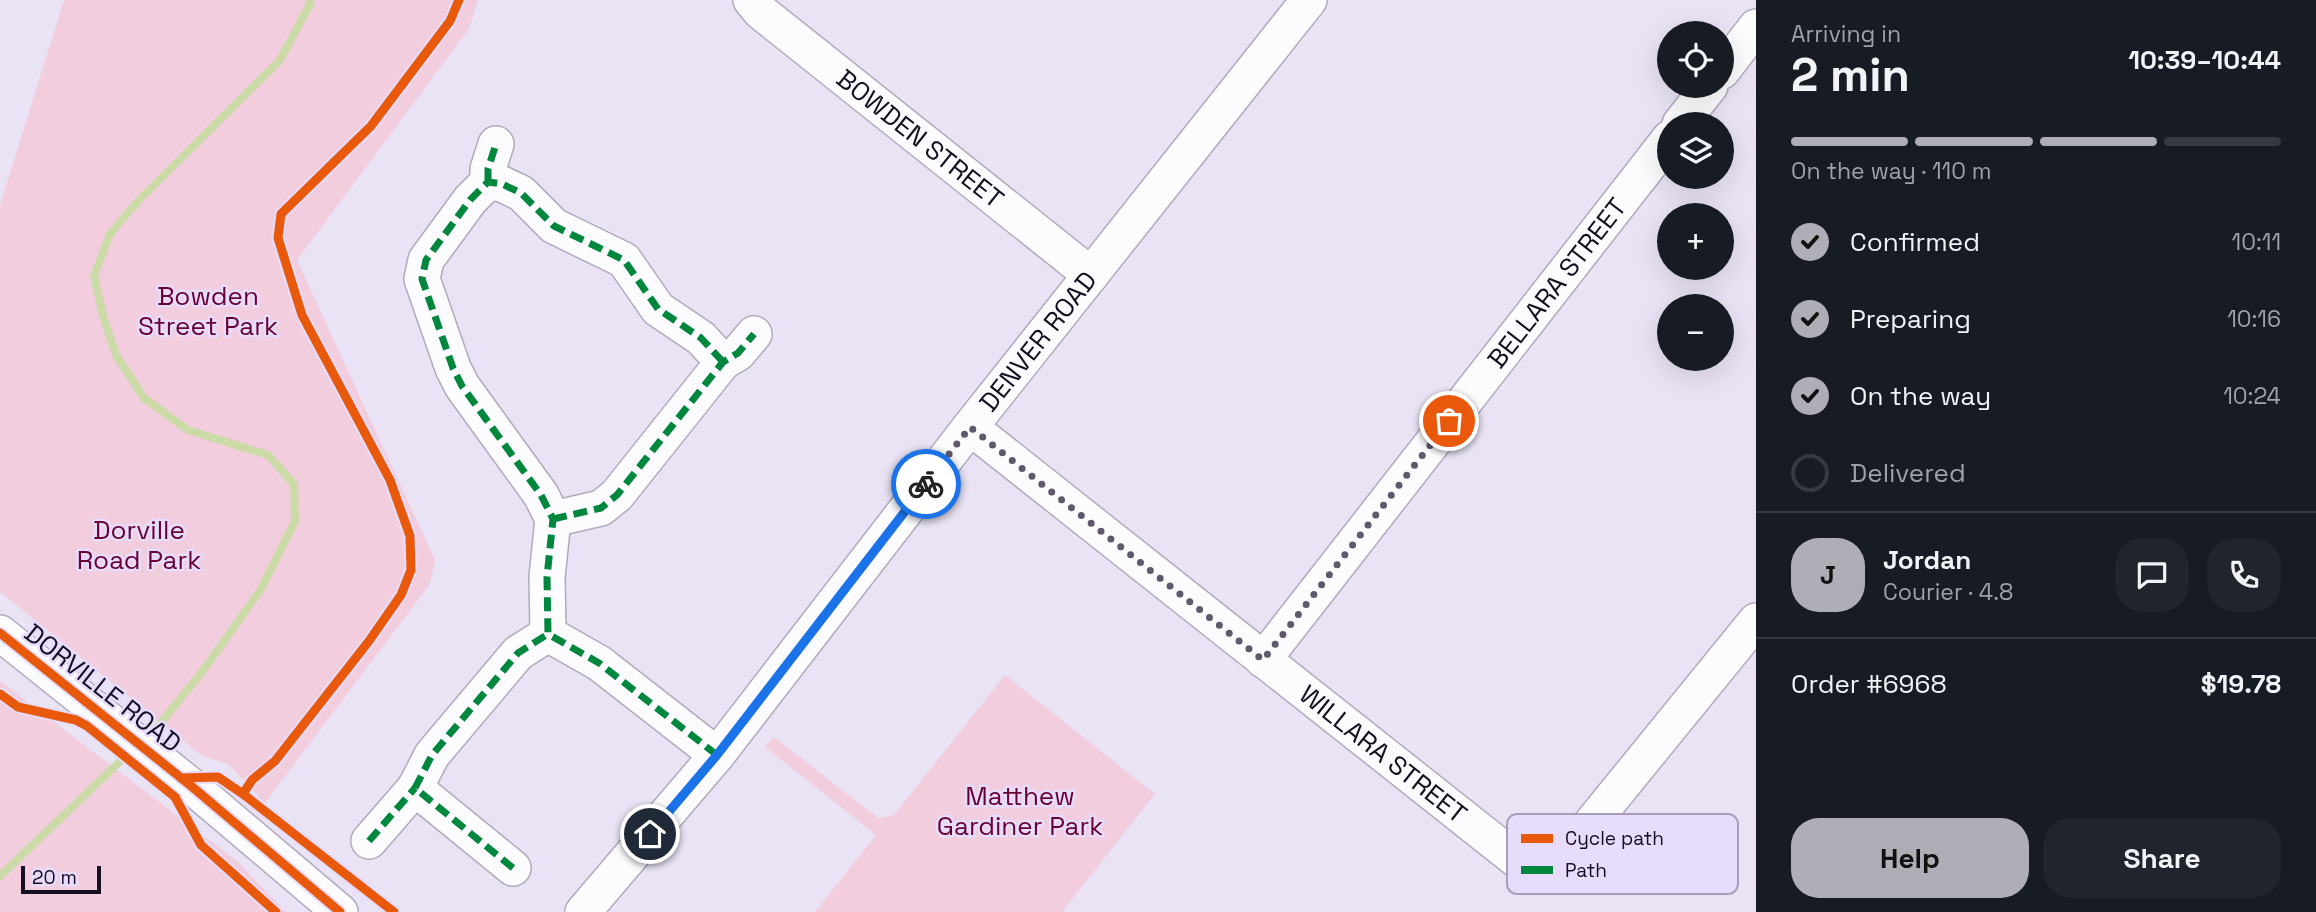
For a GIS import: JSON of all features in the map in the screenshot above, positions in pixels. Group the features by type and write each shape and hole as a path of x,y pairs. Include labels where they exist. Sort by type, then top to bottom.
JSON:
{"street":[{"name":"BOWDEN STREET","path":"751,0 761,12 1091,275"},
{"name":"DENVER ROAD","path":"583,912 717,755 970,427 1309,0"},
{"path":"1734,55 1756,27"},
{"path":"1689,112 1701,98"},
{"path":"496,144 488,169 488,182 470,201 426,260 422,278 453,368 462,386 541,495 553,519 547,577 548,634"},
{"name":"BELLARA STREET","path":"1263,660 1657,155"},
{"path":"488,182 502,184 521,193 554,226 624,260 658,309 701,338 723,362"},
{"path":"553,519 601,508 617,495 723,362 738,353 754,334"},
{"name":"WILLARA STREET","path":"970,427 1507,852"},
{"name":"WILLARA STREET","path":"1599,814 1756,621"},
{"name":"DORVILLE ROAD","path":"0,634 102,712 340,912"},
{"path":"548,634 599,663 717,755"},
{"path":"369,841 415,788 432,755 518,653 548,634"},
{"path":"415,788 513,868"}],"green space":[{"path":"64,0 478,0 469,29 297,260 435,560 430,584 265,803 228,764 202,756 0,592 0,205"},
{"name":"Matthew Gardiner Park","path":"1005,675 1155,794 1062,912 815,912 876,835 765,747 774,737 878,818 894,815"},
{"path":"0,681 237,861 286,912 0,912"}],"waterway":[{"path":"144,739 160,724 205,668 261,589 295,521 294,484 268,455 188,430 144,398 116,355 94,276 110,234 140,199 280,60 310,0"},
{"path":"0,876 132,750"}],"marked path":[{"path":"488,182 488,169 496,144"},
{"path":"717,755 599,663 548,634 547,577 553,519 541,495 462,386 453,368 422,279 426,260 470,200 488,182 502,184 521,193 554,226 624,260 658,309 701,338 723,362"},
{"path":"553,519 601,508 617,495 723,362 738,353 754,334"},
{"path":"513,868 415,788 432,755 518,653 548,634"},
{"path":"369,841 415,788"}],"cycle path":[{"path":"243,794 252,780 275,761 369,641 401,595 411,570 410,536 390,480 302,315 278,238 281,214 371,126 450,21 459,0"},
{"path":"0,633 190,785 340,912"},
{"path":"0,694 18,707 76,720 87,726 175,797 201,845 276,912"},
{"path":"181,778 218,777 394,912"}],"way so far":[{"path":"926,484 970,427 1263,660 1449,421"}],"route":[{"path":"650,834 717,755 926,484"}],"park label":[{"name":"Bowden Street Park","path":"208,311"},
{"name":"Dorville Road Park","path":"139,545"}]}
